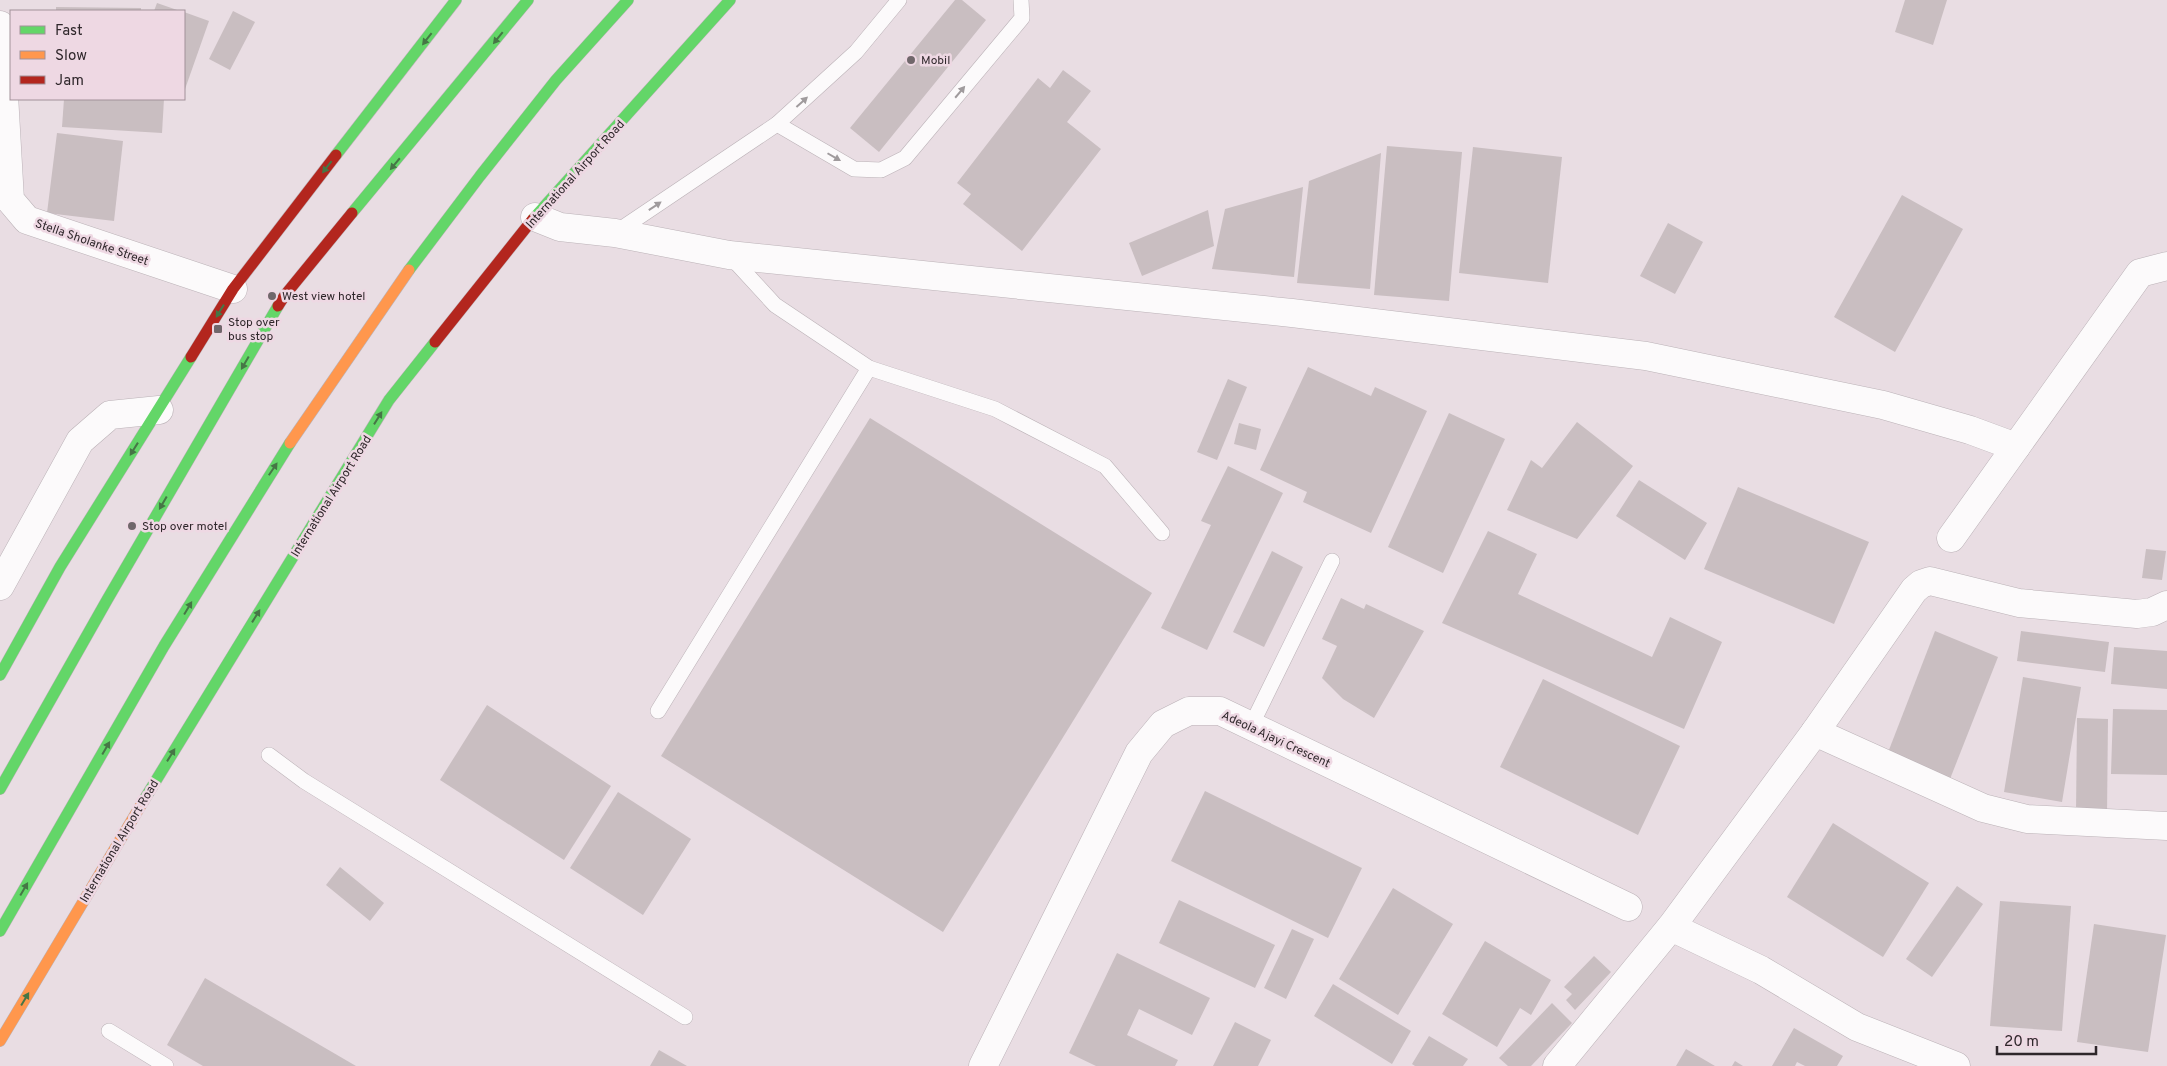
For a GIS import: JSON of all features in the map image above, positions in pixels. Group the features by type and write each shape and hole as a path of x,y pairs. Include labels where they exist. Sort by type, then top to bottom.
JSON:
{"main road":[{"path":"0,675 60,567 233,289 456,0"},
{"path":"0,789 106,600 285,296 528,0"},
{"path":"0,931 164,648 267,478 382,306 452,212 558,78 628,0"},
{"name":"International Airport Road","path":"0,1041 158,776 390,400 535,217 730,0"}],"street":[{"name":"Stella Sholanke Street","path":"0,25 10,200 27,220 233,289"},
{"path":"535,217 560,226 615,233 729,255 1292,313 1646,356 1883,405 1970,430 2016,447"},
{"path":"1951,538 2140,273 2167,266"},
{"path":"0,586 7,560 80,441 110,415 159,410"},
{"path":"1557,1066 1671,927 1815,732 1914,590 1921,584 1930,581 2018,603 2137,614 2152,612 2167,605"},
{"name":"Adeola Ajayi Crescent","path":"983,1066 1139,753 1163,724 1189,710 1220,711 1628,907"},
{"path":"1815,732 1983,808 2027,819 2167,826"},
{"path":"1671,927 1761,970 1857,1027 1956,1066"}],"lane":[{"path":"615,233 777,124 856,52 899,0"},
{"path":"777,124 854,169 881,170 905,158 1022,18 1020,0"},
{"path":"729,255 775,306 869,368 996,408 1105,466 1162,532"},
{"path":"658,711 869,368"},
{"path":"1250,726 1332,560"},
{"path":"269,755 304,781 685,1017"},
{"path":"109,1031 166,1066"}],"building":[{"path":"955,0 962,0 986,20 879,152 850,128"},
{"path":"1905,0 1947,0 1933,45 1895,32"},
{"path":"157,3 177,10 154,10"},
{"path":"56,7 141,8 141,10 56,10"},
{"path":"233,11 255,22 230,70 209,59"},
{"path":"185,12 209,21 185,89"},
{"path":"1063,70 1091,91 1067,122 1101,149 1022,251 963,204 971,194 957,183 1038,78 1050,88"},
{"path":"64,100 164,100 162,133 62,127"},
{"path":"57,133 123,141 114,221 47,213"},
{"path":"1387,146 1462,152 1449,301 1374,295"},
{"path":"1473,147 1562,157 1548,283 1459,273"},
{"path":"1381,153 1370,289 1297,283 1309,181"},
{"path":"1303,187 1294,277 1212,269 1225,209"},
{"path":"1902,195 1963,229 1895,352 1834,317"},
{"path":"1208,210 1214,246 1142,276 1129,243"},
{"path":"1668,223 1703,242 1675,294 1640,276"},
{"path":"1308,367 1371,396 1375,387 1427,411 1371,533 1303,502 1307,492 1260,470"},
{"path":"1228,379 1247,387 1217,460 1197,452"},
{"path":"1449,413 1505,439 1443,573 1388,547"},
{"path":"870,418 1152,593 943,932 661,756"},
{"path":"1577,422 1633,466 1577,539 1507,510 1531,460 1542,468"},
{"path":"1239,423 1261,429 1256,450 1234,444"},
{"path":"1228,466 1283,493 1207,650 1161,628 1211,525 1201,521"},
{"path":"1639,480 1707,523 1685,560 1616,516"},
{"path":"1738,487 1869,542 1834,624 1704,569"},
{"path":"1488,531 1537,554 1518,594 1652,657 1670,617 1722,642 1684,729 1442,623"},
{"path":"2146,549 2166,551 2162,580 2142,578"},
{"path":"1272,551 1303,567 1264,647 1233,632"},
{"path":"1341,598 1364,609 1366,604 1424,631 1374,718 1343,699 1322,678 1337,646 1322,639"},
{"path":"1935,631 1998,657 1950,779 1887,755"},
{"path":"2021,631 2109,642 2105,672 2017,661"},
{"path":"2114,647 2167,651 2167,689 2111,684"},
{"path":"2023,677 2081,687 2062,802 2004,792"},
{"path":"1543,679 1680,746 1638,835 1500,767"},
{"path":"487,705 611,786 564,860 440,780"},
{"path":"2113,709 2167,710 2167,775 2111,774"},
{"path":"2077,718 2108,719 2107,814 2076,814"},
{"path":"1205,791 1362,868 1328,938 1171,861"},
{"path":"618,792 691,839 643,915 570,868"},
{"path":"1833,823 1929,883 1883,957 1787,897"},
{"path":"340,867 384,903 370,921 326,885"},
{"path":"1957,886 1983,904 1932,977 1906,959"},
{"path":"1393,888 1453,924 1398,1015 1339,979"},
{"path":"1179,900 1275,945 1255,988 1159,943"},
{"path":"2000,901 2071,906 2062,1031 1990,1026"},
{"path":"2094,924 2166,935 2148,1052 2077,1042"},
{"path":"1292,929 1314,939 1286,999 1264,988"},
{"path":"1485,941 1551,980 1531,1015 1520,1008 1497,1047 1442,1014"},
{"path":"1117,953 1210,998 1192,1035 1139,1009 1127,1035 1178,1060 1175,1066 1096,1066 1069,1053"},
{"path":"1594,956 1611,972 1575,1010 1566,1000 1572,994 1564,987"},
{"path":"205,978 356,1066 203,1066 167,1045"},
{"path":"1333,984 1411,1031 1392,1064 1314,1016"},
{"path":"1552,1003 1572,1023 1531,1066 1508,1066 1499,1058"},
{"path":"1235,1022 1271,1040 1258,1066 1213,1066"},
{"path":"1794,1028 1843,1056 1837,1066 1805,1066 1797,1062 1795,1066 1772,1066"},
{"path":"1429,1036 1468,1059 1463,1066 1415,1066 1412,1064"},
{"path":"1686,1049 1715,1066 1676,1066"},
{"path":"659,1050 687,1066 650,1066"},
{"path":"1735,1061 1743,1066 1732,1066"}],"traffic: fast":[{"path":"336,155 456,0"},
{"path":"352,213 528,0"},
{"path":"409,270 556,80 628,0"},
{"path":"533,219 730,0"},
{"path":"0,789 107,600 278,306"},
{"path":"144,800 389,400 435,342"},
{"path":"0,675 60,567 191,357"},
{"path":"0,931 164,646 290,443"}],"traffic: slow":[{"path":"290,443 409,270"},
{"path":"0,1041 144,800"}],"traffic: jam":[{"path":"191,357 233,289 336,155"},
{"path":"278,306 352,213"},
{"path":"435,342 533,219"}],"place":[{"name":"Mobil","path":"911,60"},
{"name":"West view hotel","path":"272,296"},
{"name":"Stop over bus stop","path":"218,329"},
{"name":"Stop over motel","path":"132,526"}]}
